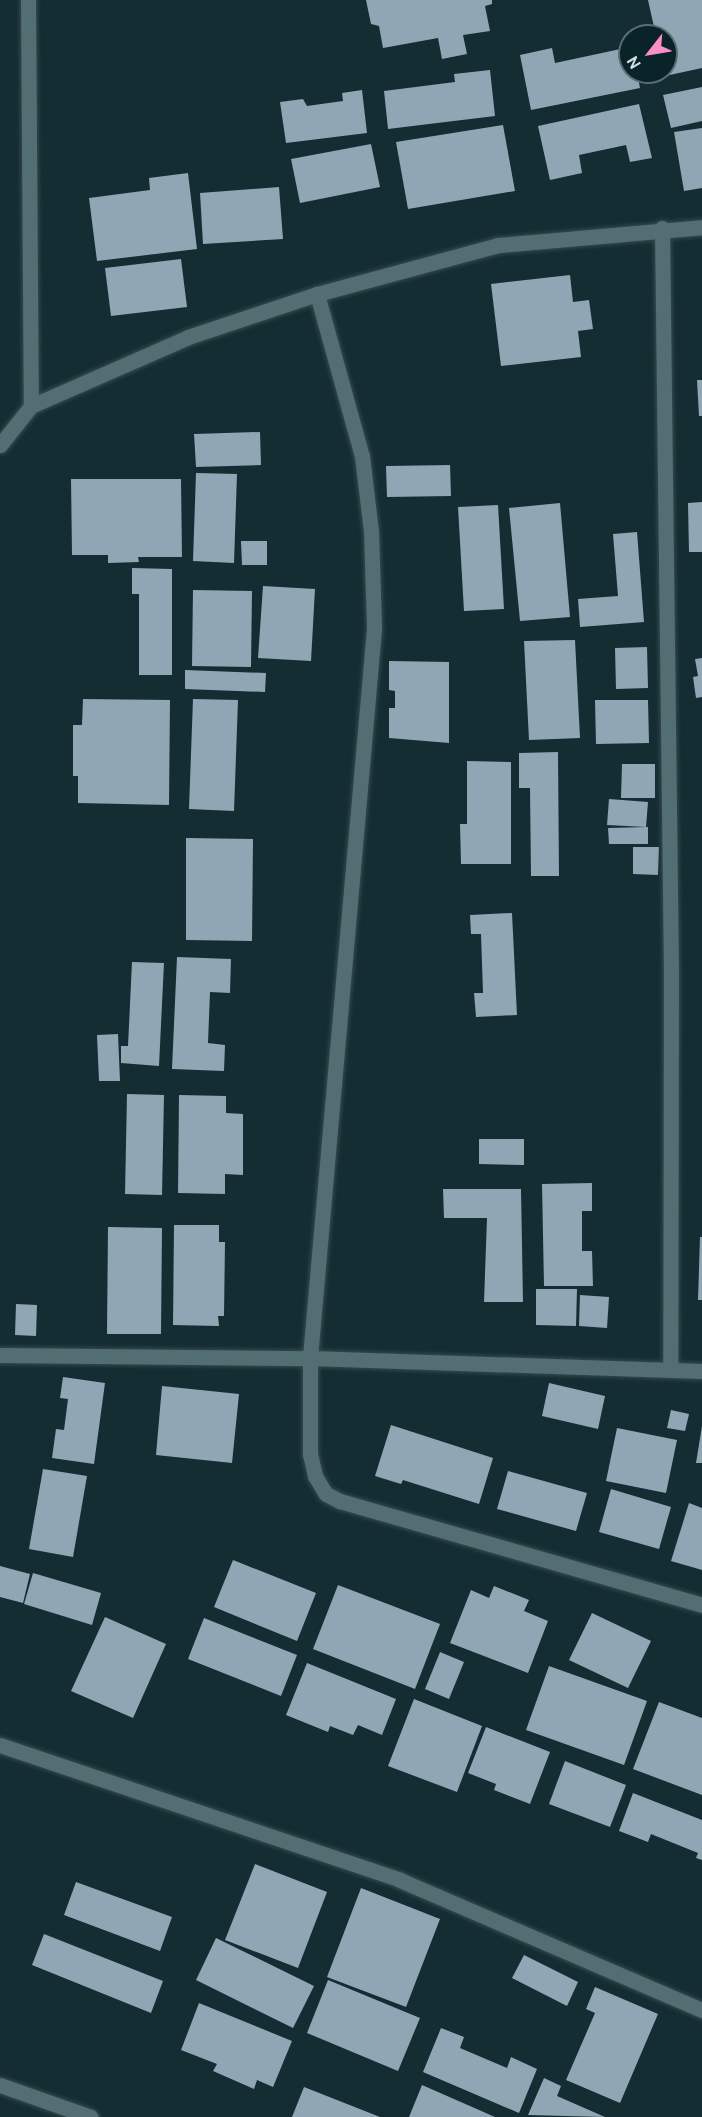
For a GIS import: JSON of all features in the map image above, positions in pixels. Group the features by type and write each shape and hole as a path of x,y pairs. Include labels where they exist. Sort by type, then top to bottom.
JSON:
{"street":[{"path":"28,0 31,406"},
{"path":"0,445 31,406 188,337 317,294 498,245 662,228 702,227"},
{"path":"662,228 671,970 670,1370"},
{"path":"317,294 362,456 371,531 374,629 310,1358 310,1454 315,1476 326,1494 340,1501 702,1605"},
{"path":"0,1355 310,1358 702,1371"},
{"path":"0,1745 400,1880 702,2010"},
{"path":"0,2085 91,2117"}],"building":[{"path":"366,0 492,0 492,4 485,6 490,31 463,35 467,54 442,59 438,38 383,48 379,26 371,24"},
{"path":"648,0 702,0 702,68 678,73 678,24 653,24"},
{"path":"552,48 555,63 618,50 618,84 639,84 640,88 531,110 520,55"},
{"path":"490,70 495,116 388,129 384,91 455,82 454,74"},
{"path":"702,87 702,121 671,128 663,95"},
{"path":"362,90 367,133 286,143 280,102 303,99 307,106 343,101 342,93"},
{"path":"639,104 652,158 630,162 626,145 579,155 582,173 550,180 538,126"},
{"path":"503,125 515,191 408,209 396,142"},
{"path":"702,128 702,188 684,191 674,132"},
{"path":"371,144 380,187 300,203 291,159"},
{"path":"188,173 197,249 97,261 89,198 150,190 149,178"},
{"path":"279,187 283,239 203,244 200,193"},
{"path":"181,259 187,307 111,316 105,268"},
{"path":"570,275 573,302 589,300 593,329 578,331 581,357 501,366 491,284"},
{"path":"697,380 702,380 702,416 699,416"},
{"path":"260,432 261,465 196,467 194,434"},
{"path":"450,465 451,496 387,497 386,466"},
{"path":"196,473 237,474 234,563 193,561"},
{"path":"71,479 181,479 182,557 138,557 139,562 108,563 108,555 72,555"},
{"path":"702,502 702,552 689,552 688,503"},
{"path":"560,503 570,617 520,621 509,508"},
{"path":"498,505 504,609 464,611 458,507"},
{"path":"637,532 644,622 580,627 578,599 618,596 613,534"},
{"path":"241,541 267,541 267,565 242,565"},
{"path":"132,568 172,569 172,675 139,675 139,594 132,594"},
{"path":"263,586 315,589 311,661 258,658"},
{"path":"193,590 252,591 251,667 192,666"},
{"path":"575,640 580,738 529,740 524,641"},
{"path":"647,647 648,688 616,689 615,648"},
{"path":"702,658 702,697 696,698 693,677 698,676 695,659"},
{"path":"389,661 449,662 449,743 389,738 389,708 395,708 395,691 389,690"},
{"path":"185,670 266,673 265,692 185,689"},
{"path":"83,699 170,700 169,805 78,803 78,776 73,776 73,725 82,725"},
{"path":"193,699 238,700 234,811 189,809"},
{"path":"595,700 648,700 649,743 596,744"},
{"path":"558,752 559,876 531,876 530,788 519,788 519,753"},
{"path":"467,761 511,762 511,864 461,864 460,824 467,824"},
{"path":"622,764 655,764 655,798 621,798"},
{"path":"609,799 648,802 646,827 607,825"},
{"path":"648,827 648,844 609,844 608,828"},
{"path":"186,838 253,839 252,941 186,940"},
{"path":"633,847 659,847 658,875 633,874"},
{"path":"512,913 517,1015 476,1017 474,993 483,993 481,934 471,934 470,915"},
{"path":"177,957 231,959 230,993 210,992 208,1043 225,1045 224,1071 172,1069"},
{"path":"132,962 164,963 159,1066 121,1063 121,1046 128,1046"},
{"path":"118,1034 120,1081 99,1081 97,1035"},
{"path":"127,1094 164,1095 162,1195 125,1194"},
{"path":"179,1095 226,1096 226,1113 243,1114 243,1175 225,1174 225,1194 178,1193"},
{"path":"479,1139 524,1139 524,1165 479,1164"},
{"path":"592,1183 592,1211 582,1211 582,1251 592,1251 593,1286 544,1286 542,1184"},
{"path":"443,1189 521,1189 523,1302 484,1302 487,1218 444,1218"},
{"path":"174,1225 219,1225 219,1242 225,1242 224,1316 218,1316 219,1326 173,1325"},
{"path":"108,1227 162,1228 161,1334 107,1334"},
{"path":"700,1237 702,1237 702,1300 698,1300"},
{"path":"536,1289 577,1289 576,1326 536,1325"},
{"path":"580,1295 609,1297 607,1328 579,1326"},
{"path":"16,1304 37,1305 36,1336 15,1335"},
{"path":"63,1377 105,1383 94,1464 52,1458 56,1429 64,1430 68,1399 60,1398"},
{"path":"549,1383 605,1396 598,1429 542,1416"},
{"path":"162,1386 239,1394 232,1463 156,1455"},
{"path":"671,1410 689,1414 685,1431 667,1428"},
{"path":"391,1425 493,1458 479,1504 403,1480 401,1484 375,1476"},
{"path":"702,1426 702,1463 696,1463"},
{"path":"617,1428 677,1440 666,1493 606,1481"},
{"path":"43,1469 87,1476 73,1557 29,1549"},
{"path":"508,1471 587,1493 576,1531 497,1509"},
{"path":"611,1489 671,1507 659,1549 599,1532"},
{"path":"689,1503 702,1508 702,1570 671,1561"},
{"path":"233,1560 316,1593 297,1641 214,1607"},
{"path":"0,1566 30,1574 23,1603 0,1597"},
{"path":"33,1573 101,1593 92,1625 24,1604"},
{"path":"338,1585 440,1624 415,1689 313,1649"},
{"path":"494,1586 529,1600 524,1611 548,1621 528,1673 450,1643 471,1590 489,1598"},
{"path":"592,1613 651,1641 628,1688 569,1660"},
{"path":"105,1617 166,1644 133,1718 71,1691"},
{"path":"204,1618 297,1655 281,1696 188,1659"},
{"path":"440,1652 464,1662 449,1699 425,1689"},
{"path":"307,1663 396,1699 382,1735 358,1725 353,1735 330,1726 328,1732 286,1715"},
{"path":"549,1666 647,1701 624,1765 526,1730"},
{"path":"414,1699 482,1726 457,1792 388,1766"},
{"path":"659,1702 702,1718 702,1795 633,1769"},
{"path":"486,1727 550,1752 530,1804 494,1790 496,1784 468,1773"},
{"path":"565,1761 626,1785 610,1827 549,1804"},
{"path":"633,1793 702,1820 702,1860 696,1858 698,1853 651,1834 648,1842 619,1831"},
{"path":"255,1864 327,1892 298,1968 225,1940"},
{"path":"76,1882 172,1917 160,1951 64,1915"},
{"path":"361,1888 440,1919 406,2007 327,1977"},
{"path":"44,1934 163,1981 151,2013 32,1965"},
{"path":"216,1938 314,1986 293,2028 196,1980"},
{"path":"524,1955 578,1982 567,2006 512,1978"},
{"path":"328,1980 420,2018 398,2071 307,2033"},
{"path":"595,1987 658,2014 620,2103 566,2080 595,2013 586,2009"},
{"path":"199,2003 292,2041 273,2087 257,2080 254,2089 213,2071 217,2064 181,2050"},
{"path":"441,2028 464,2037 460,2048 507,2068 511,2057 537,2069 519,2113 423,2072"},
{"path":"544,2078 561,2086 557,2096 605,2117 528,2115"},
{"path":"422,2085 495,2117 409,2117"},
{"path":"304,2087 380,2117 292,2117"}]}
